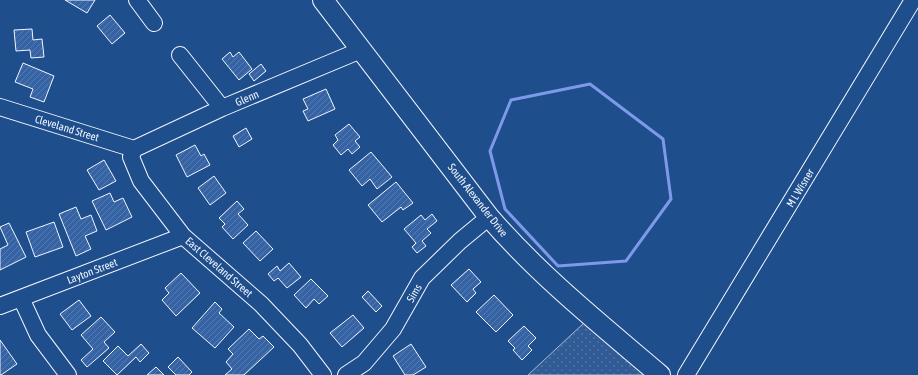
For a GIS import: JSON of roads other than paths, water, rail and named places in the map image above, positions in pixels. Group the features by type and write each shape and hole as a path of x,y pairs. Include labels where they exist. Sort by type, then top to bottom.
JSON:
{"main road":[{"name":"South Alexander Drive","path":"323,0 488,216 508,239 558,289 660,375"}],"street":[{"path":"137,0 154,23"},
{"name":"M L Wisner","path":"686,375 913,0"},
{"name":"Glenn","path":"134,149 222,108 362,50"},
{"path":"180,55 222,108"},
{"name":"Cleveland Street","path":"0,107 134,149"},
{"name":"East Cleveland Street","path":"134,149 131,156 141,181 183,236 261,304 300,345 323,375"},
{"name":"Sims","path":"346,375 364,363 384,341 393,329 422,278 488,216"},
{"name":"Layton Street","path":"0,306 183,236"},
{"path":"21,298 38,335 68,375"}]}
